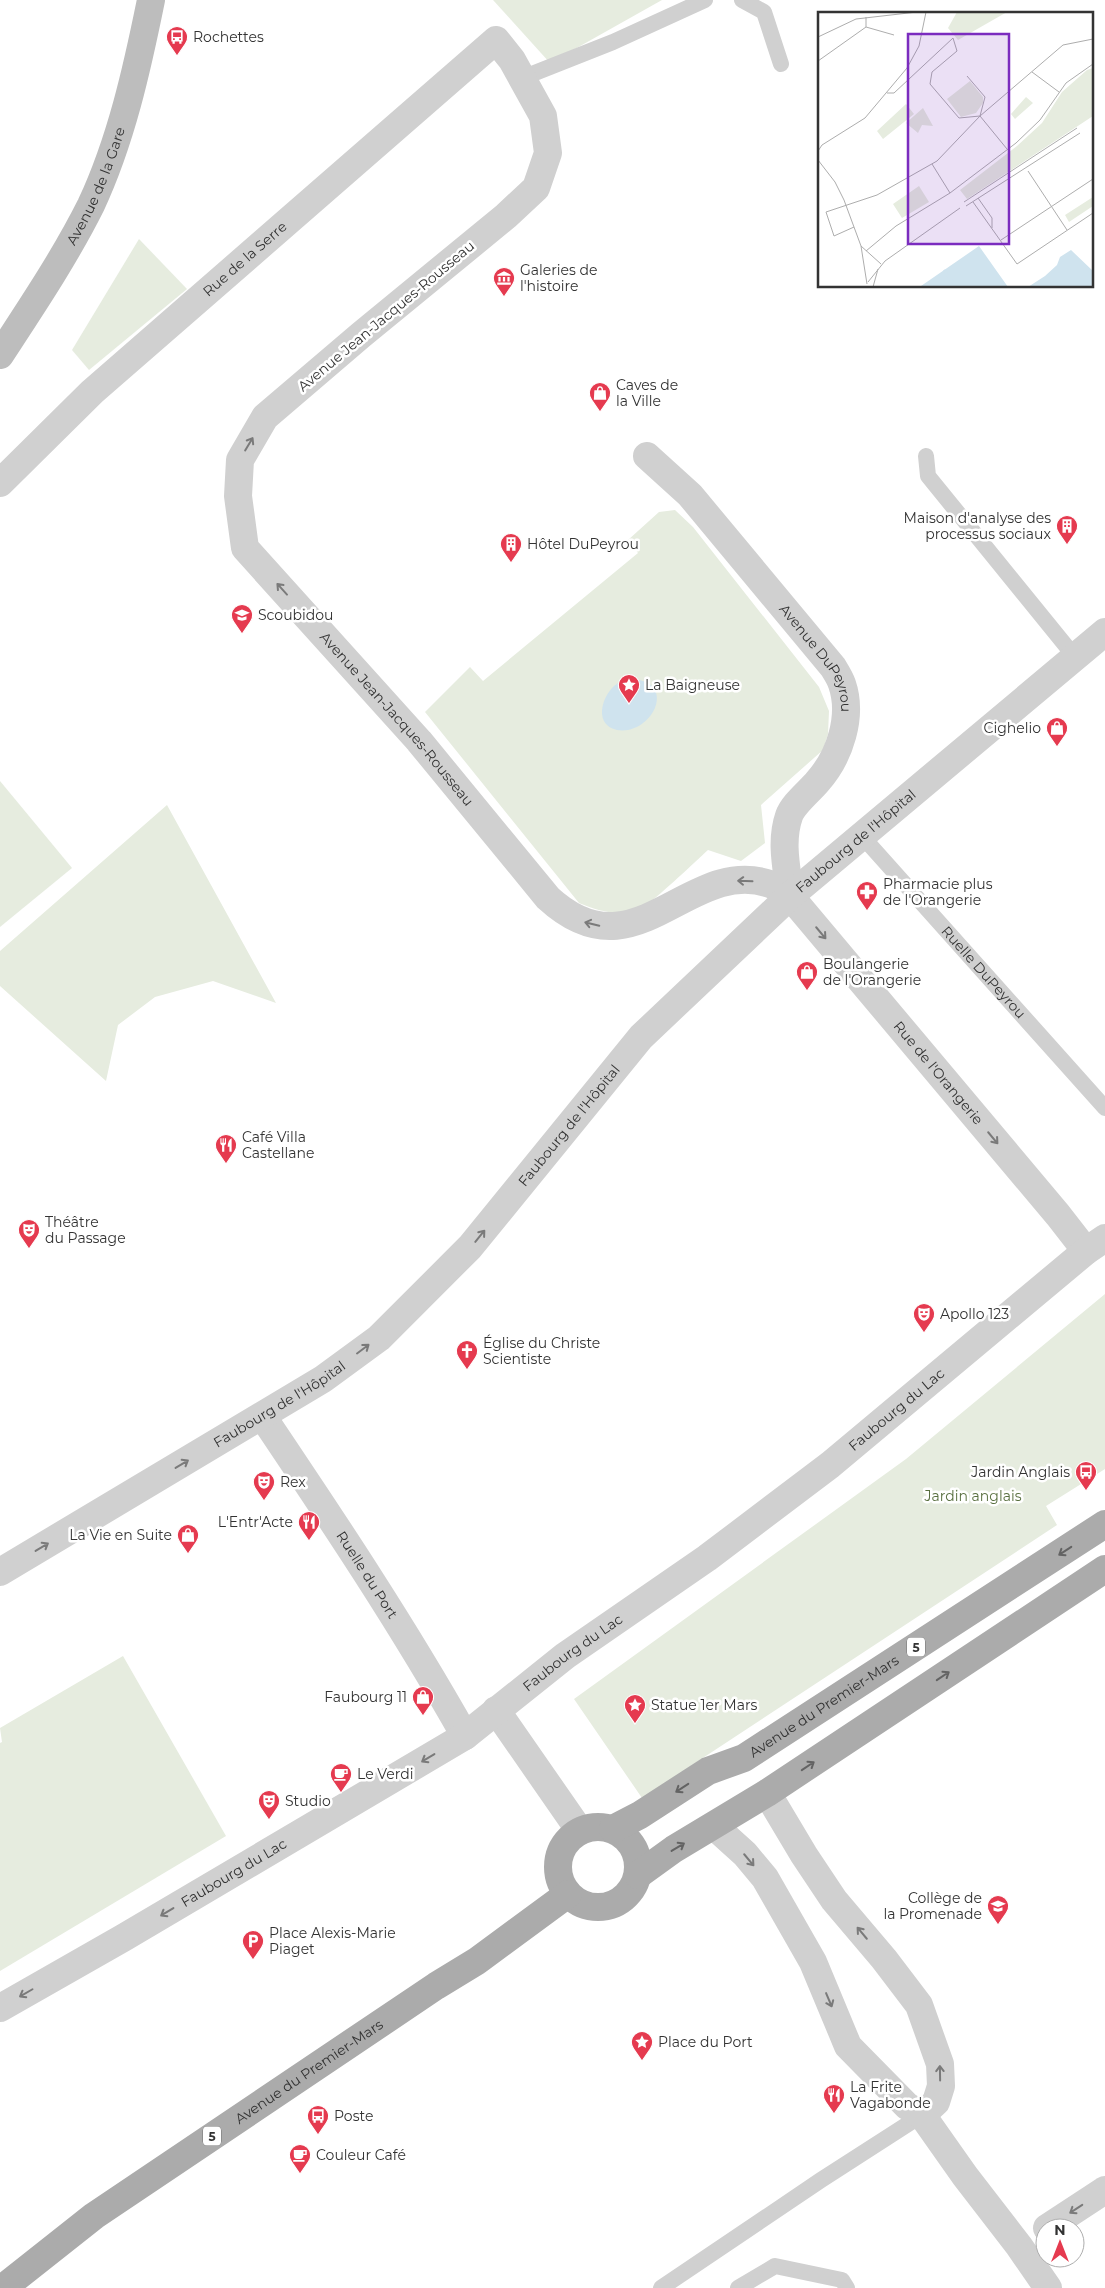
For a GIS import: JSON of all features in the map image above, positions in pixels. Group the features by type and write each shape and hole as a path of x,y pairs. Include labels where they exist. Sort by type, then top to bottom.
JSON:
{"main road":[{"name":"Avenue de la Gare","path":"0,355 41,292 91,204 117,136 136,70 151,0"},
{"name":"Avenue du Premier-Mars","path":"613,1829 640,1815 708,1771 744,1758 1105,1524"},
{"path":"638,1875 636,1853 623,1835 613,1829 602,1827 580,1831 563,1848 558,1860 558,1872 561,1883 568,1894 576,1901 587,1906 598,1908 609,1906 628,1895 638,1875 674,1849 767,1793 1105,1569"},
{"name":"Avenue du Premier-Mars","path":"3,2288 94,2216 436,1986 477,1961 568,1894"}],"street":[{"name":"Avenue Jean-Jacques-Rousseau","path":"496,40 512,60 542,116 548,153 536,188 506,216 265,417 240,460 238,496 245,548 419,742 548,898 562,911 580,921 601,926 622,925 650,917 698,891 741,879 771,884 790,896"},
{"name":"Rue de la Serre","path":"0,483 92,392 496,40"},
{"name":"Avenue DuPeyrou","path":"647,456 690,495 832,667 842,684 846,706 844,731 837,753 828,770 790,814 783,837 790,896"},
{"name":"Faubourg de l'Hôpital","path":"0,1572 323,1379 379,1338 470,1247 642,1037 790,896 1105,632"},
{"name":"Rue de l'Orangerie","path":"790,896 1058,1215 1095,1245"},
{"name":"Faubourg du Lac","path":"0,2008 465,1736 565,1656 707,1558 830,1465 1095,1245"},
{"name":"Ruelle du Port","path":"262,1416 418,1657 465,1736"},
{"path":"496,1710 580,1831"},
{"path":"767,1793 804,1855 834,1900 884,1959 919,2005 940,2064 941,2086 936,2102 922,2115"},
{"path":"714,1826 744,1854 765,1878 813,1962 848,2046 907,2106 922,2115 965,2176 1020,2246 1048,2288"},
{"path":"1063,2218 1105,2190"},
{"path":"1020,2246 1035,2236"}],"lane":[{"path":"522,78 613,42 705,0"},
{"path":"742,0 764,12 782,64"},
{"path":"926,456 928,476 1075,657"},
{"name":"Ruelle DuPeyrou","path":"861,835 1105,1108"},
{"path":"661,2288 821,2180 922,2115"},
{"path":"738,2288 775,2266 842,2280 847,2288"}],"green space":[{"path":"493,0 662,0 550,63"},
{"path":"139,239 187,289 89,370 72,350"},
{"path":"675,510 693,527 819,687 829,711 828,734 823,750 761,805 765,843 741,861 708,850 642,908 637,911 622,913 608,912 579,903 425,712 470,667 483,681 638,553 628,540 659,512"},
{"path":"0,781 72,868 0,927"},
{"path":"167,805 276,1003 213,981 155,997 118,1025 106,1081 0,986 0,951"},
{"name":"Jardin anglais","path":"1105,1294 1105,1469 1046,1506 1057,1525 642,1798 574,1699 906,1459"},
{"path":"123,1656 226,1836 0,1971 0,1743 2,1742 0,1728"}],"water":[{"path":"632,679 646,682 654,689 657,698 655,708 640,725 629,730 617,730 605,723 602,711 603,704 609,691 614,686"}],"place":[{"name":"Rochettes","path":"177,56"},
{"name":"Galeries de l'histoire","path":"504,297"},
{"name":"Caves de la Ville","path":"600,412"},
{"name":"Maison d'analyse des processus sociaux","path":"1067,545"},
{"name":"Hôtel DuPeyrou","path":"511,563"},
{"name":"Scoubidou","path":"242,634"},
{"name":"La Baigneuse","path":"629,704"},
{"name":"Cighelio","path":"1057,747"},
{"name":"Pharmacie plus de l'Orangerie","path":"867,911"},
{"name":"Boulangerie de l'Orangerie","path":"807,991"},
{"name":"Café Villa Castellane","path":"226,1164"},
{"name":"Théâtre du Passage","path":"29,1249"},
{"name":"Apollo 123","path":"924,1333"},
{"name":"Église du Christe Scientiste","path":"467,1370"},
{"name":"Jardin Anglais","path":"1086,1491"},
{"name":"Rex","path":"264,1501"},
{"name":"L'Entr'Acte","path":"309,1541"},
{"name":"La Vie en Suite","path":"188,1554"},
{"name":"Faubourg 11","path":"423,1716"},
{"name":"Statue 1er Mars","path":"635,1724"},
{"name":"Le Verdi","path":"341,1793"},
{"name":"Studio","path":"269,1820"},
{"name":"Collège de la Promenade","path":"998,1925"},
{"name":"Place Alexis-Marie Piaget","path":"253,1960"},
{"name":"Place du Port","path":"642,2061"},
{"name":"La Frite Vagabonde","path":"834,2114"},
{"name":"Poste","path":"318,2135"},
{"name":"Couleur Café","path":"300,2174"}]}
